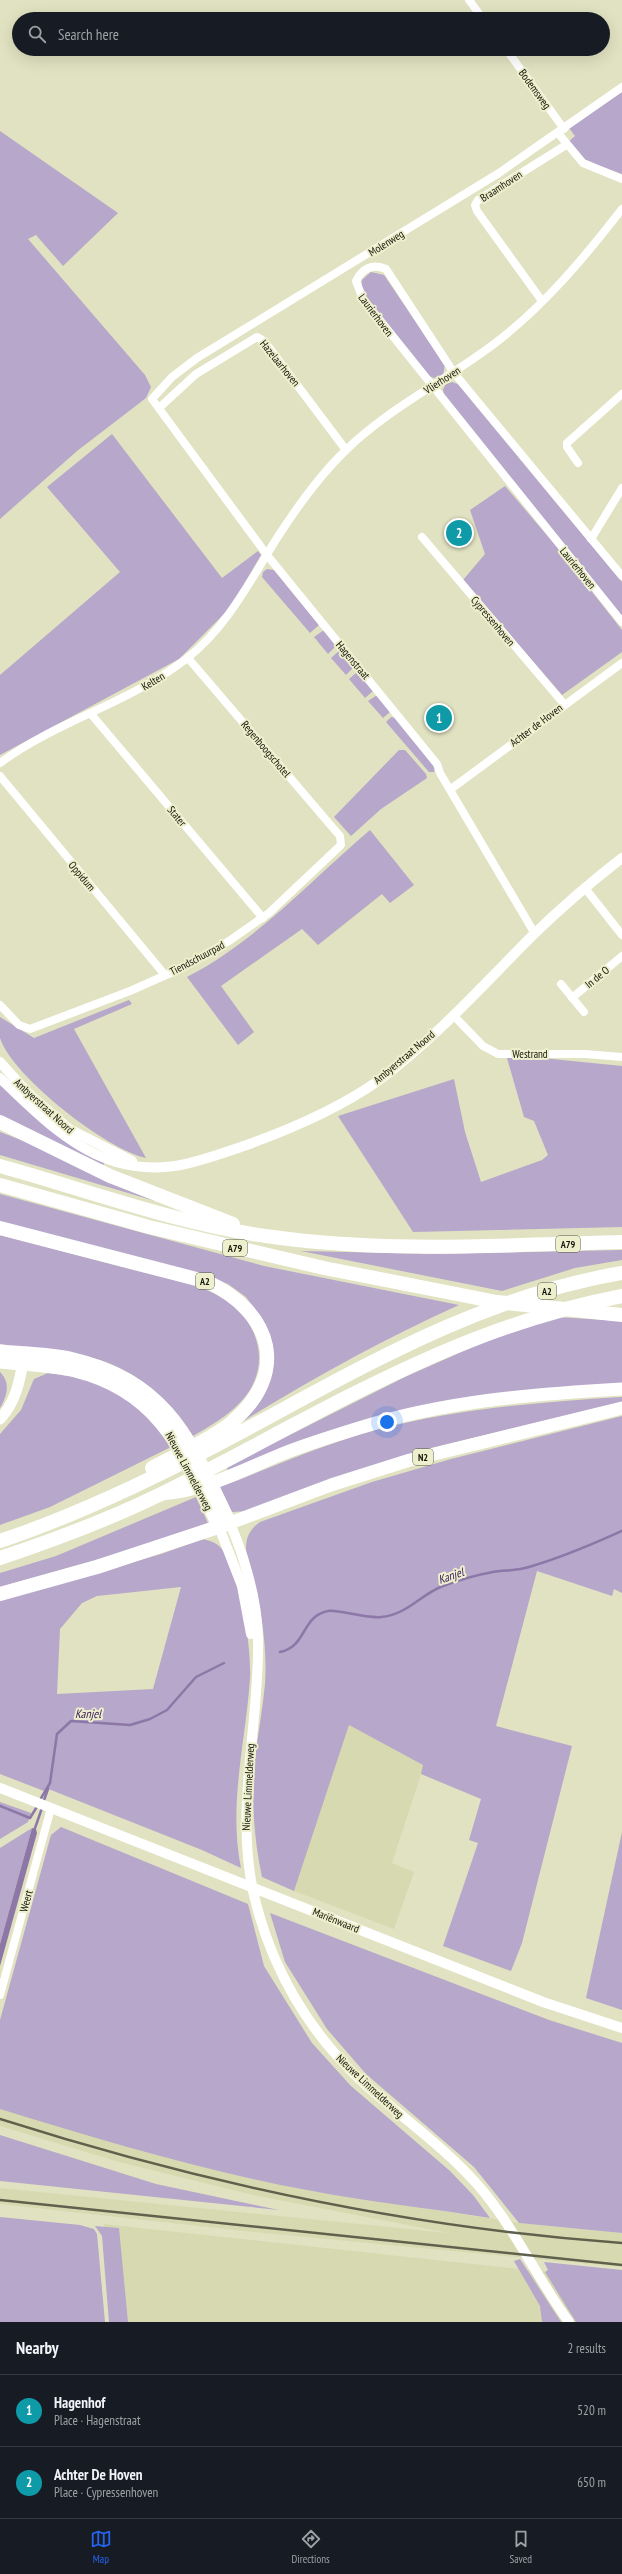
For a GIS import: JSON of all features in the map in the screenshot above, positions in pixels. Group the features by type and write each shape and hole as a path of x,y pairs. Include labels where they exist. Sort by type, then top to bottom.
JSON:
{"highway":[{"name":"A79","path":"0,1122 110,1176 221,1218 253,1234"},
{"name":"A79","path":"0,1166 156,1211 253,1234 312,1242 377,1247 453,1248 622,1242"},
{"name":"A79","path":"0,1185 208,1242 324,1268 474,1296 497,1302 622,1315"},
{"name":"A2","path":"0,1228 208,1282 231,1294 249,1310 265,1339 267,1351 263,1379 255,1397 244,1411 208,1444"},
{"name":"A2","path":"0,1541 68,1516 89,1500 171,1464 415,1339 474,1314 537,1293 622,1273"},
{"name":"A79","path":"474,1296 622,1306"},
{"name":"A2","path":"0,1558 88,1526 160,1494 184,1487 220,1464 392,1374 490,1331 553,1311 622,1296"},
{"path":"0,1594 97,1567 224,1525"}],"main road":[{"name":"Nieuwe Limmelderweg","path":"0,1351 23,1359 93,1376 117,1387 141,1403 163,1424 177,1443 224,1525"},
{"name":"Nieuwe Limmelderweg","path":"0,1362 23,1359"},
{"path":"0,1419 16,1392 23,1359"},
{"path":"184,1487 227,1477 328,1438 418,1412 483,1400 532,1394 622,1389"},
{"name":"N2","path":"224,1525 332,1485 410,1460 622,1408"}],"street":[{"path":"469,0 478,12"},
{"name":"Bodemsweg","path":"511,56 561,131 566,144 583,164 622,179"},
{"name":"Molenweg","path":"152,399 159,389 177,373 208,351 499,173 622,87"},
{"name":"Braamhoven","path":"542,301 477,211 475,205 478,200 566,144"},
{"name":"Vlierhoven","path":"267,555 295,511 346,450 376,424 454,373 495,343 542,301 583,259 622,209"},
{"name":"Laurierhoven","path":"622,576 454,373 386,269 378,266 369,268 360,273 356,281 358,292 622,622"},
{"name":"Hazelaarhoven","path":"159,408 196,374 257,337 264,341 346,450"},
{"path":"578,463 567,447 567,443 622,394"},
{"name":"Hagenstraat","path":"152,399 267,555 403,720 437,764 440,773 451,789 535,934"},
{"path":"592,539 622,488"},
{"name":"Cypressenhoven","path":"422,537 564,704"},
{"name":"Kelten","path":"0,763 22,748 156,680 188,658 230,614 267,555"},
{"name":"Regenboogschotel","path":"188,658 342,841"},
{"name":"Achter de Hoven","path":"451,789 564,704 622,663"},
{"name":"Stater","path":"91,714 262,918"},
{"name":"Oppidum","path":"0,776 165,975"},
{"name":"Tiendschuurpad","path":"0,1005 23,1028 30,1029 82,1010 165,975 229,942 262,918 339,847 342,841"},
{"name":"Ambyerstraat Noord","path":"0,1078 39,1114 77,1143 114,1161 158,1169 180,1167 298,1125 376,1082 408,1057 535,934 622,858"},
{"path":"586,888 622,935"},
{"name":"In de O","path":"572,998 622,956"},
{"path":"561,984 584,1012"},
{"name":"Westrand","path":"453,1015 483,1046 498,1054 586,1054 622,1057"},
{"name":"Ambyerstraat Noord","path":"0,1062 28,1093 69,1129 137,1164"},
{"name":"Nieuwe Limmelderweg","path":"224,1525 243,1591 257,1668 246,1801 249,1863 259,1915 271,1951 288,1987 323,2040 368,2088 453,2159 501,2214 569,2322"},
{"name":"Mariënwaard","path":"0,1788 530,1997 622,2028"},
{"name":"Weert","path":"0,1994 51,1808"}],"shaded area":[{"path":"622,92 622,174 584,160 568,142 575,136 569,128"},
{"path":"0,131 118,213 63,266 36,235 28,239 145,375 151,387 146,398 77,451 0,519"},
{"path":"371,272 384,275 445,365 443,375 434,378 429,376 361,291 362,280"},
{"path":"452,382 458,384 622,582 622,616 444,396 443,389 446,384"},
{"path":"112,434 222,578 258,551 261,555 230,608 179,659 0,755 0,675 120,572 47,487"},
{"path":"505,486 557,547 622,630 622,652 562,695 463,580 485,554 470,510"},
{"path":"267,569 274,570 319,625 310,633 262,577 263,572"},
{"path":"324,630 336,646 328,654 314,637"},
{"path":"339,651 354,667 346,675 331,658"},
{"path":"357,672 373,691 365,698 349,679"},
{"path":"377,695 390,712 383,718 368,701"},
{"path":"391,717 396,718 435,768 434,772 429,772 386,722"},
{"path":"399,750 405,750 426,774 427,778 381,809 351,836 334,817"},
{"path":"370,830 414,885 390,903 382,894 318,945 302,929 221,986 254,1032 238,1045 187,977 237,946 260,928"},
{"path":"129,1000 132,1004 74,1029 146,1158 129,1152 86,1127 41,1091 22,1072 8,1054 0,1038 0,1017 34,1038"},
{"path":"532,1057 622,1066 622,1227 413,1232 338,1116 454,1079 465,1132 481,1182 542,1160 548,1155 534,1121 524,1117 507,1058"},
{"path":"0,1081 105,1160 103,1166 0,1115"},
{"path":"0,1132 50,1151 155,1201 0,1155"},
{"path":"0,1194 264,1266 459,1305 401,1332 345,1362 235,1426 251,1409 268,1332 263,1320 246,1297 228,1284 209,1277 0,1223"},
{"path":"0,1235 193,1285 214,1293 224,1299 238,1310 249,1323 258,1347 258,1370 247,1395 228,1414 193,1436 185,1423 165,1400 128,1372 100,1360 75,1354 0,1344"},
{"path":"622,1250 622,1260 575,1268 502,1291 301,1251 433,1254"},
{"path":"556,1317 622,1321 622,1384 401,1412 229,1471 226,1467 405,1377 486,1341"},
{"path":"0,1372 6,1381 7,1390 0,1408"},
{"path":"48,1373 91,1379 131,1400 175,1445 50,1507 0,1525 0,1434 21,1410 34,1379"},
{"path":"622,1397 622,1402 423,1450 351,1473 247,1511 232,1512 220,1487 336,1442 406,1423 468,1412 529,1404"},
{"path":"622,1416 622,1593 614,1589 612,1596 537,1571 496,1726 572,1746 522,1943 511,1971 443,1946 478,1843 469,1840 481,1799 421,1774 423,1765 349,1725 294,1891 262,1877 255,1830 253,1798 254,1766 266,1667 261,1616 246,1550 247,1541 253,1528 260,1522 372,1482 451,1459"},
{"path":"196,1497 208,1523 127,1551 0,1587 0,1573 56,1556"},
{"path":"203,1539 212,1542 220,1547 227,1557 239,1589 247,1629 250,1665 248,1702 237,1796 237,1844 241,1868 202,1850 46,1788 44,1791 0,1774 0,1600 161,1554","holes":["181,1587 153,1689 57,1694 60,1629 82,1603 97,1596"]},
{"path":"348,1724 424,1765 392,1863 414,1872 394,1929 294,1891"},
{"path":"0,1802 31,1813 28,1822 0,1839"},
{"path":"61,1827 248,1904 264,1966 312,2043 351,2086 450,2171 473,2195 490,2218 353,2198 230,2174 153,2154 0,2109 0,2020 51,1835"},
{"path":"32,1828 0,1944 0,1848"},
{"path":"32,1828 36,1829 37,1833 0,1966 0,1944"},
{"path":"622,1832 622,2010 586,1998"},
{"path":"270,1913 549,2020 622,2043 622,2233 519,2223 474,2167 366,2074 327,2029 285,1962"},
{"path":"0,2109 219,2171 306,2190 519,2223 622,2233 622,2267 253,2232 0,2204 0,2188 449,2233 253,2195 119,2162 0,2126"},
{"path":"0,2135 156,2184 279,2210 0,2181"},
{"path":"0,2217 80,2225 94,2229 97,2234 105,2322 0,2322"},
{"path":"104,2224 622,2280 622,2322 115,2322"},
{"path":"95,2226 119,2228 128,2322 109,2322 102,2236"},
{"path":"520,2259 561,2322 542,2322 540,2306 514,2261"},
{"path":"544,2262 622,2270 622,2322 576,2322 545,2272 548,2270"}],"waterway":[{"name":"Kanjel","path":"280,1652 289,1649 295,1644 308,1625 319,1614 328,1611 338,1611 368,1617 390,1615 399,1612 443,1586 480,1575 497,1571 520,1569 553,1560 622,1531"},
{"name":"Kanjel","path":"40,1800 50,1783 57,1734 71,1721 130,1725 150,1719 167,1710 196,1677 224,1663"},
{"name":"Kanjel","path":"43,1803 48,1789"},
{"name":"Kanjel","path":"0,1806 30,1818 38,1805"},
{"path":"34,1831 42,1808"}],"railway":[{"path":"0,2119 152,2163 307,2199 385,2214 464,2226 543,2236 622,2243"},
{"path":"0,2200 622,2265"}],"place":[{"name":"Achter De Hoven","path":"459,533"},
{"name":"Hagenhof","path":"439,718"}]}
